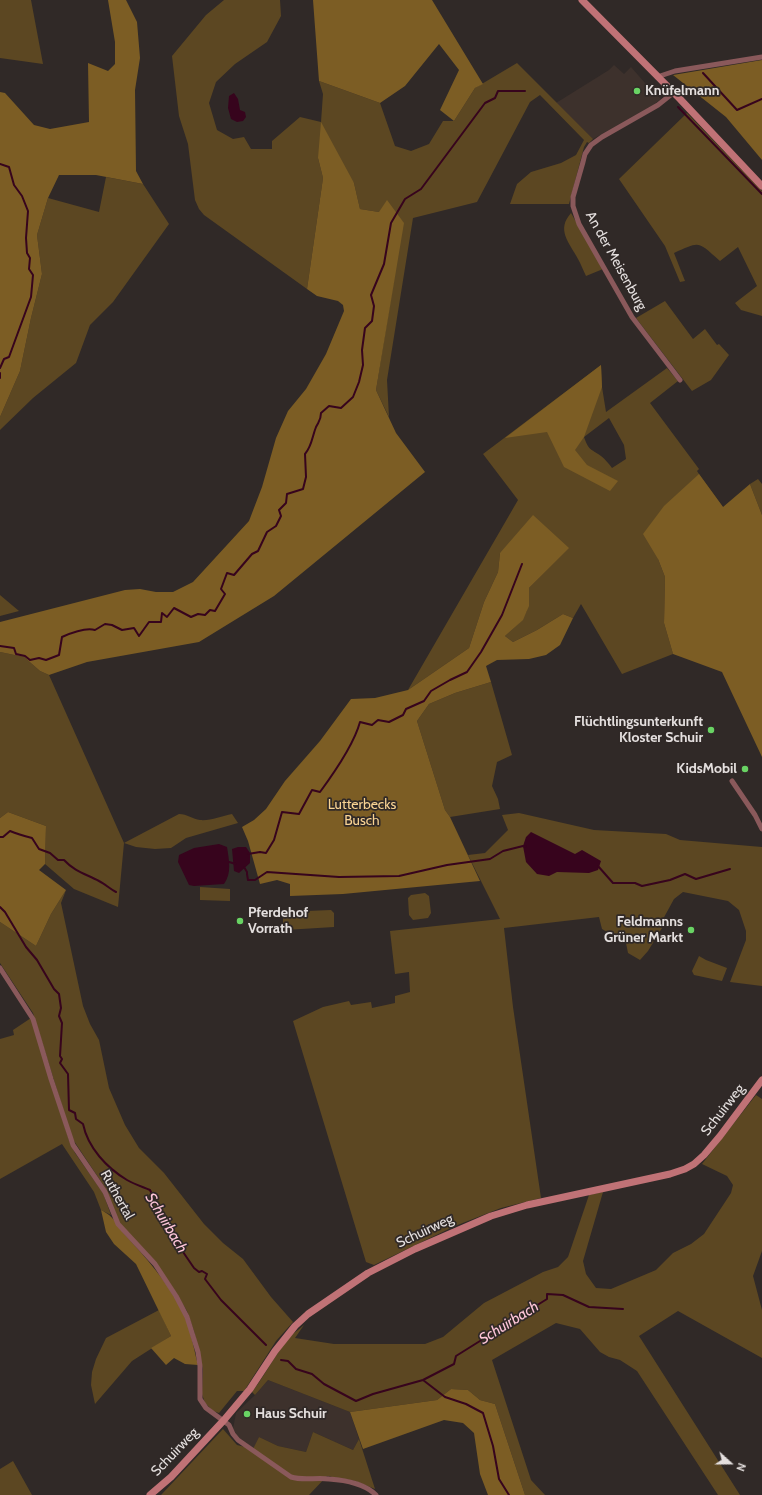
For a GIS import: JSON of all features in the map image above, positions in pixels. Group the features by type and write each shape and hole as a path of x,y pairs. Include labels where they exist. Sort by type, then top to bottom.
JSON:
{"main road":[{"path":"582,0 673,92 762,186"},
{"name":"Schuirweg","path":"150,1495 171,1477 224,1420 250,1389 275,1351 295,1326 308,1314 353,1282 415,1249 491,1216 527,1205 670,1174 685,1169 694,1164 708,1151 762,1080"}],"street":[{"path":"657,77 671,72 762,58"},
{"name":"An der Meisenburg","path":"673,92 658,105 602,137 591,145 585,154 573,197 573,206 580,224 632,317 680,380"},
{"path":"732,781 755,815 762,829"},
{"name":"Ruthertal","path":"0,968 33,1018 73,1146 102,1186 118,1224 155,1264 182,1306 192,1330 198,1352 201,1376 200,1399 206,1408 224,1420"},
{"path":"224,1420 229,1424 233,1434 238,1440 291,1477 298,1479 329,1478 366,1488 376,1495"}],"shaded area":[{"path":"0,0 31,0 43,64 0,58"},
{"path":"224,0 280,0 281,16 267,42 235,64 216,82 209,103 217,130 233,139 244,137 251,149 272,149 272,141 300,117 321,122 323,94 319,81 380,103 395,146 411,151 429,144 443,121 454,121 475,88 517,63 593,139 589,143 587,142 584,147 569,204 510,204 517,184 531,172 561,163 576,155 584,140 540,95 530,102 477,202 413,218 387,380 389,417 376,390 403,222 379,212 360,209 354,183 318,158 323,178 307,289 204,215 199,209 195,200 188,144 179,116 172,56 206,15"},
{"name":"Knüfelmann","path":"614,65 624,74 631,67 661,99 593,139 556,103 609,70"},
{"path":"234,93 238,99 240,110 245,112 246,117 243,121 237,122 231,119 228,108 229,96"},
{"path":"687,113 762,191 762,316 741,310 735,303 757,286 738,247 720,261 707,250 698,245 689,246 674,253 685,281 680,282 665,246 619,179"},
{"path":"106,177 143,184 169,224 113,302 90,325 76,363 33,398 0,430 0,417 20,371 42,274 37,235 48,198 99,212"},
{"path":"571,213 603,269 586,276 564,231 564,225"},
{"path":"665,301 693,339 705,329 717,345 719,344 729,355 711,380 692,391 636,318"},
{"path":"601,365 602,387 606,412 667,368 678,381 650,403 699,469 697,471 723,507 658,559 665,577 664,623 673,654 622,674 581,604 573,618 563,614 537,630 513,642 505,636 517,625 527,611 529,588 568,548 500,553 498,572 484,602 469,648 408,690 518,500 483,454","holes":["609,418 624,445 626,459 612,468 602,457 587,445 584,437"]},
{"path":"758,479 762,484 762,515 750,484"},
{"path":"0,595 19,611 0,616"},
{"path":"0,652 24,657 40,671 49,675 124,843 118,907 74,889 45,864 46,826 8,812 0,818"},
{"path":"491,682 512,755 497,762 492,786 498,799 500,809 450,817 445,810 417,721 429,704 455,693"},
{"path":"519,813 594,830 666,834 680,840 762,847 762,986 730,982 746,940 746,931 739,910 728,901 683,892 674,899 662,921 662,928 648,951 640,960 628,953 626,943 602,929 599,917 504,928 513,1007 541,1198 501,1208 455,1226 374,1265 366,1262 293,1021 323,1007 349,1001 351,1005 371,1002 372,1008 395,1003 395,996 410,992 409,972 395,974 390,931 500,919 468,855 485,853 508,830 502,815"},
{"path":"179,814 204,820 232,814 238,823 186,838 171,848 155,849 136,847 124,843"},
{"path":"531,832 575,854 582,850 601,861 598,870 589,873 557,872 549,876 537,874 526,862 523,846 526,837"},
{"path":"219,844 227,847 229,871 227,880 224,884 189,885 178,862 179,855 194,848"},
{"path":"246,847 250,853 250,863 239,873 234,871 232,849"},
{"path":"200,887 230,889 230,901 200,900"},
{"path":"66,890 61,903 83,1006 90,1024 99,1040 109,1088 125,1125 139,1148 164,1173 204,1224 223,1243 243,1259 271,1297 293,1322 276,1341 244,1391 237,1391 219,1413 213,1411 205,1403 202,1394 203,1369 194,1331 187,1311 154,1260 125,1230 117,1219 104,1186 72,1138 33,1013 0,963 0,922 36,946 51,914"},
{"path":"425,893 429,896 431,913 428,918 413,920 409,915 408,898 411,895"},
{"path":"331,910 334,913 334,927 285,930 283,927 283,912"},
{"path":"699,956 727,968 722,981 694,975 692,971"},
{"path":"31,1018 69,1140 75,1153 103,1193 111,1215 101,1210 94,1192 62,1144 0,1179 0,1039 14,1035 13,1030"},
{"path":"756,1095 762,1099 762,1251 753,1276 762,1310 762,1358 678,1311 639,1336 740,1495 718,1495 637,1371 620,1360 609,1357 600,1352 580,1329 556,1323 492,1360 531,1480 545,1495 525,1495 495,1404 480,1400 468,1390 451,1389 437,1400 350,1412 268,1380 255,1395 252,1392 285,1344 292,1335 304,1325 295,1338 334,1344 425,1344 443,1337 484,1303 543,1272 558,1267 568,1257 589,1195 603,1192 583,1261 586,1274 596,1288 611,1289 656,1270 673,1253 691,1244 704,1234 731,1193 733,1185 727,1176 702,1164"},
{"path":"159,1310 171,1336 132,1361 95,1404 91,1385 92,1372 96,1359 106,1338"},
{"path":"268,1380 350,1412 359,1439 353,1450 313,1432 306,1452 278,1446 259,1437 254,1449 237,1436 233,1429 236,1413"},
{"path":"223,1429 237,1445 253,1449 259,1437 278,1446 306,1452 313,1432 353,1450 359,1439 375,1489 355,1481 327,1476 309,1495 161,1495"},
{"path":"13,1461 32,1495 0,1495 0,1469"}],"green space":[{"path":"108,0 126,0 137,22 140,58 135,90 136,171 143,184 96,175 59,175 48,198 37,235 42,274 20,371 0,417 0,92 5,93 34,125 50,129 89,122 88,63 108,71 115,64 115,42"},
{"path":"313,0 432,0 483,84 475,88 454,121 440,110 459,70 439,44 405,86 380,103 319,81"},
{"path":"762,60 762,160 726,117 673,75"},
{"path":"321,122 354,183 360,209 379,212 387,200 404,223 376,390 396,433 425,472 274,596 199,642 87,662 49,675 40,671 24,657 0,652 0,622 125,590 140,589 156,592 173,592 193,582 249,521 262,487 276,438 288,411 306,389 326,354 344,311 343,305 338,301 317,296 307,289 323,178 318,158"},
{"path":"601,365 602,387 584,437 575,450 587,465 618,481 610,491 564,467 547,432 505,438"},
{"path":"699,474 723,507 750,484 762,515 762,757 722,672 673,654 664,623 665,577 658,559 643,534 664,506"},
{"name":"Lutterbecks Busch","path":"533,515 569,548 529,588 529,606 523,620 505,636 513,642 537,630 563,614 573,618 560,645 546,655 529,659 497,660 486,666 491,682 455,693 429,704 417,721 445,810 450,817 480,881 343,894 290,896 290,884 277,880 260,884 248,841 242,827 254,820 266,809 285,781 320,741 351,699 375,698 408,690 469,648 484,602 498,572 500,553"},
{"path":"8,812 46,826 45,864 39,870 66,890 51,914 36,946 0,922 0,818"},
{"path":"101,1210 115,1221 155,1270 174,1297 183,1314 191,1335 198,1365 185,1364 174,1358 166,1365 151,1348 171,1336 136,1264 114,1244 106,1232"},
{"path":"451,1389 468,1390 480,1400 495,1404 525,1495 488,1495 480,1474 474,1433 463,1423 444,1420 363,1449 350,1412 437,1400"}],"waterway":[{"path":"703,73 737,110 762,99"},
{"path":"0,646 14,648 16,654 25,656 30,660 39,658 46,660 59,655 62,637 78,631 87,629 95,630 105,624 112,625 122,630 134,628 139,636 149,622 161,622 162,613 167,617 174,608 191,617 198,614 205,615 210,610 215,611 225,594 221,589 227,573 234,575 252,554 258,551 267,532 276,526 281,516 279,510 286,503 287,494 303,489 306,477 305,454 311,445 321,413 329,406 341,408 353,397 359,382 363,365 362,350 365,328 372,321 374,306 371,295 384,264 391,223 405,199 421,189 485,103 495,98 498,91 525,91"},
{"path":"678,107 762,194"},
{"path":"0,164 9,167 14,185 22,196 28,211 26,238 27,253 30,258 29,269 33,275 31,297 9,357 4,359 0,368"},
{"path":"0,373 0,378"},
{"path":"248,854 260,852 266,853 274,840 282,812 299,814 312,790 320,792 348,749 360,722 372,725 378,720 389,722 403,715 406,709 424,701 431,691 467,672 481,652 502,615 522,564"},
{"path":"0,837 3,837 10,831 32,838 39,849 50,853 58,860 64,860 76,870 101,882 116,892"},
{"path":"244,867 247,872 248,880 255,880 267,872 339,877 399,876 447,865 490,859 503,851 523,846 526,847"},
{"path":"229,862 236,864"},
{"path":"598,866 613,883 635,883 642,886 670,880 685,874 696,879 730,869"},
{"name":"Schuirbach","path":"0,907 5,912 26,947 37,960 54,989 59,994 61,1008 59,1016 62,1023 60,1056 62,1059 60,1063 68,1074 69,1110 75,1113 76,1119 83,1124 89,1141 94,1149 112,1170 127,1180 150,1190 168,1230 194,1268 199,1272 202,1271 207,1274 205,1279 221,1300 266,1345"},
{"name":"Schuirbach","path":"281,1360 288,1361 296,1369 312,1374 324,1384 356,1401 373,1394 423,1380 454,1364 456,1356 547,1299 547,1294 563,1295 589,1307 623,1309"},
{"name":"Schuirbach","path":"423,1380 445,1397 466,1404 483,1413 493,1446 499,1479 509,1495"}],"place":[{"name":"Knüfelmann","path":"637,91"},
{"name":"Flüchtlingsunterkunft Kloster Schuir","path":"711,730"},
{"name":"KidsMobil","path":"745,769"},
{"name":"Pferdehof Vorrath","path":"240,921"},
{"name":"Feldmanns Grüner Markt","path":"691,930"},
{"name":"Haus Schuir","path":"247,1414"}]}
